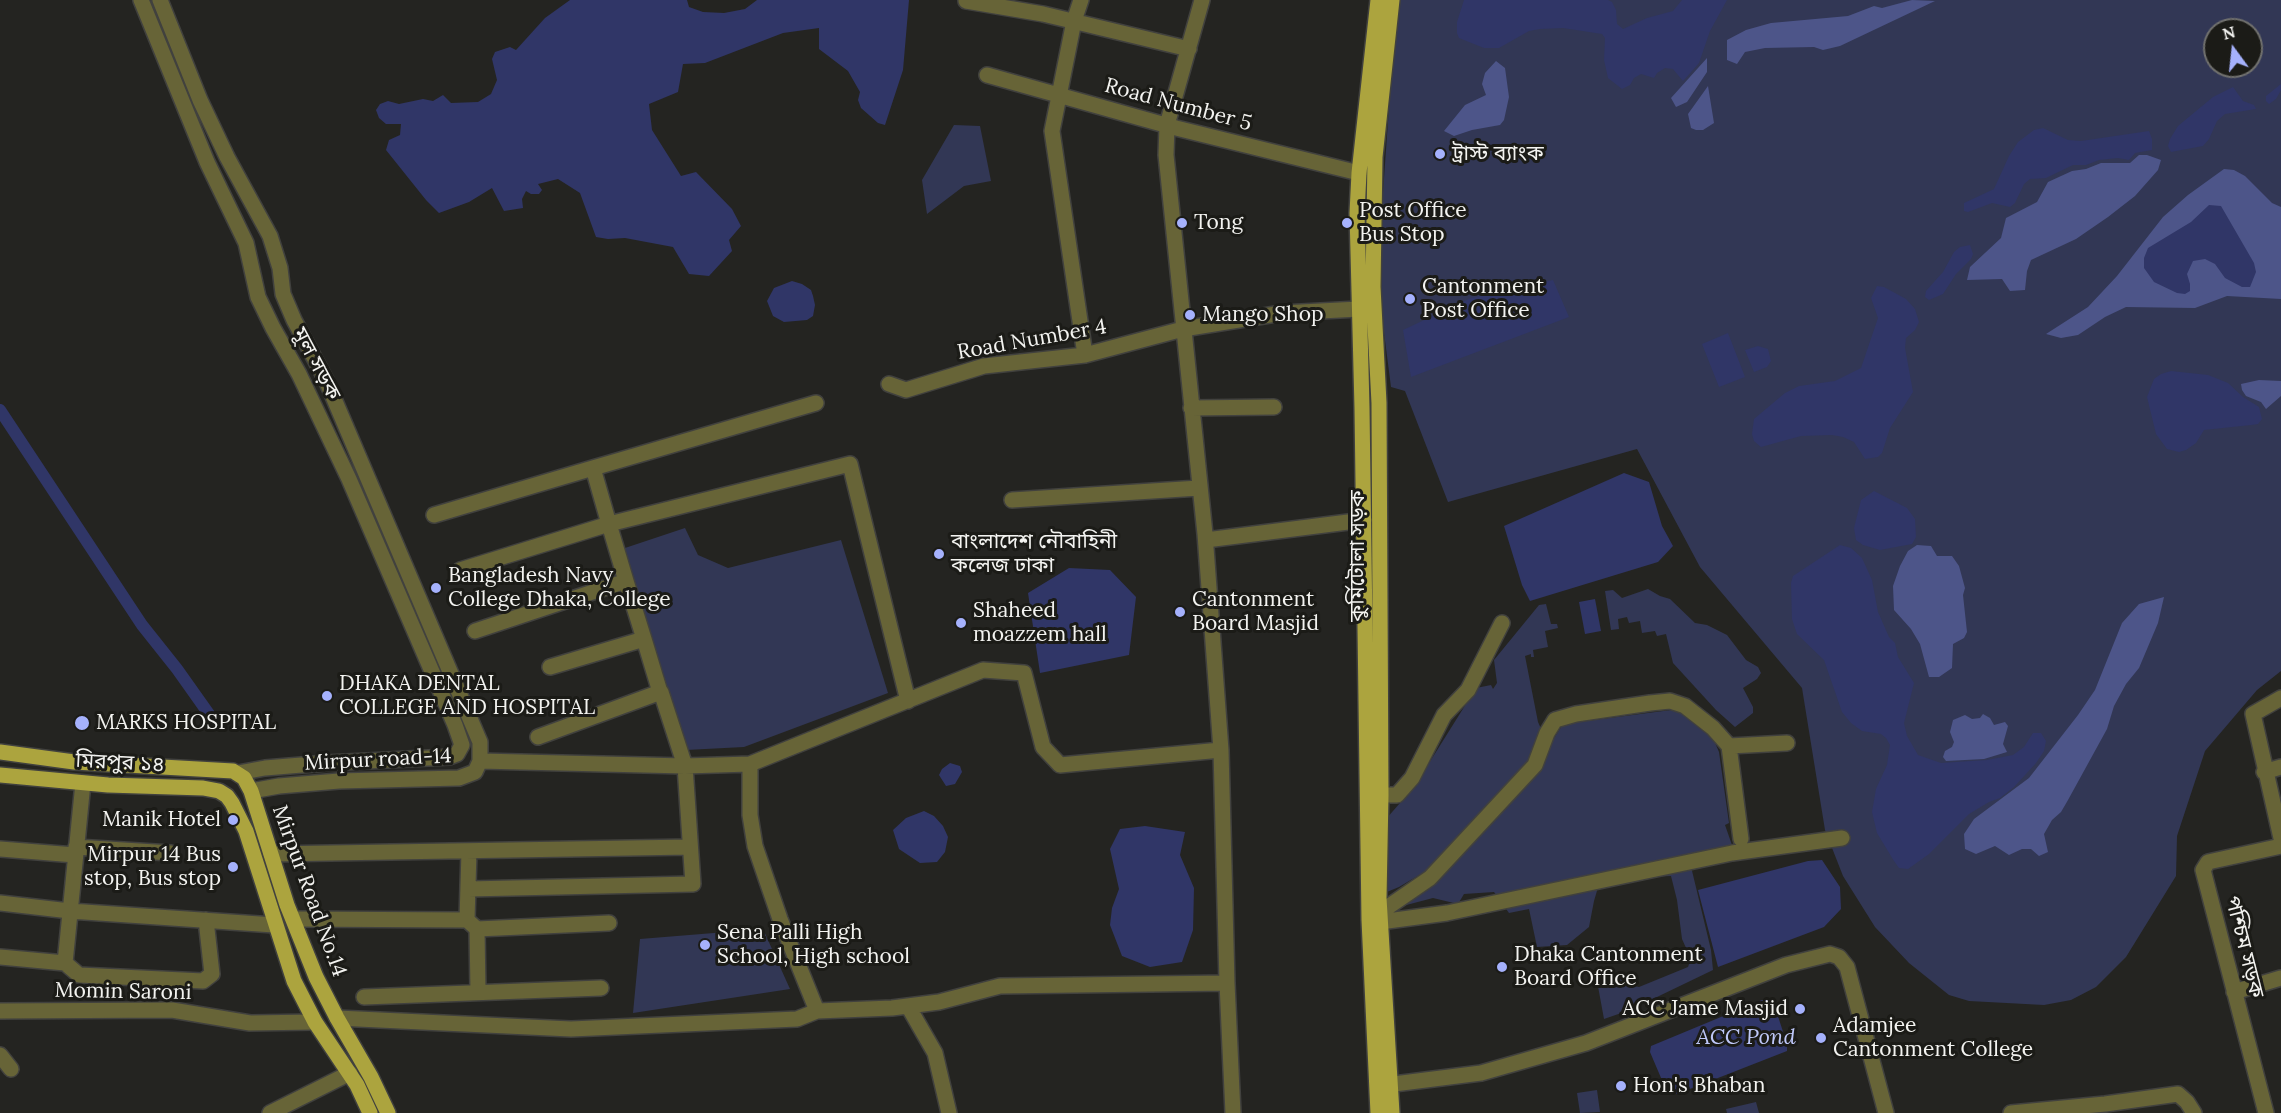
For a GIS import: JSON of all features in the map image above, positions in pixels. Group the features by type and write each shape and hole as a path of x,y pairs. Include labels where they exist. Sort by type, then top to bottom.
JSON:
{"main road":[{"name":"কুর্মিটোলা সড়ক","path":"1378,0 1359,173 1357,213 1376,918 1384,1085 1392,1113"},
{"name":"কুর্মিটোলা সড়ক","path":"1374,794 1379,403 1373,287 1375,157 1392,0"},
{"name":"Mirpur road-14","path":"0,752 74,762 194,768 244,781"},
{"name":"মিরপুর ১৪","path":"0,775 83,783 211,789 219,791 232,803"},
{"name":"Mirpur Road No.14","path":"244,781 316,977 371,1077 388,1113"},
{"name":"Mirpur Road No.14","path":"232,803 246,831 274,925 294,981 315,1022 357,1085 370,1113"},
{"name":"কুর্মিটোলা সড়ক","path":"1378,1113 1384,1085"}],"street":[{"name":"মূল সড়ক","path":"141,0 163,49 207,162 246,243 258,297 299,374 350,479 462,745"},
{"name":"মূল সড়ক","path":"160,0 200,100 227,157 270,236 280,268 283,294 326,380 480,742"},
{"path":"1081,0 1074,21 1052,131 1085,355"},
{"path":"1202,0 1167,124 1166,155 1206,540 1221,750 1233,1113"},
{"path":"966,1 1074,21 1189,49"},
{"name":"Road Number 5","path":"987,75 1359,173"},
{"path":"254,277 280,268"},
{"name":"Road Number 4","path":"889,384 906,390 984,366 1085,355 1183,329 1282,313 1359,309"},
{"path":"434,515 816,403"},
{"path":"1191,408 1274,407"},
{"path":"513,554 609,524 850,464 908,701"},
{"path":"459,570 609,524 593,468"},
{"path":"1012,500 1200,488"},
{"path":"1206,540 1364,520"},
{"path":"583,721 660,692 644,639 570,661 644,639 626,581 502,622 626,581 609,524"},
{"path":"1374,794 1397,795 1412,778 1444,715 1468,690 1502,623"},
{"path":"480,761 685,766 750,764 983,670 1024,673 1043,747 1060,765 1221,750"},
{"path":"468,889 693,884 685,766 661,692 538,737"},
{"path":"2281,698 2253,714 2264,772 2281,838"},
{"path":"1376,918 1430,878 1535,765 1547,733 1555,720 1576,714 1670,701 1685,706 1713,728 1729,746 1741,839"},
{"name":"Mirpur road-14","path":"244,781 279,786 339,781 459,778 475,772 480,761 480,742"},
{"path":"1729,746 1786,744"},
{"name":"Mirpur road-14","path":"244,781 265,768 449,757 457,754 462,745"},
{"path":"750,764 750,815 755,846 780,919 817,1011"},
{"path":"2264,772 2281,767"},
{"path":"65,963 83,783"},
{"path":"1376,918 1447,913 1732,853 1842,838"},
{"name":"পশ্চিম সড়ক","path":"2265,1113 2204,870 2208,862 2281,846"},
{"path":"271,854 690,847"},
{"path":"0,849 171,853"},
{"path":"469,851 468,889 478,992"},
{"path":"0,903 70,911 274,925"},
{"path":"293,919 472,924 609,924"},
{"path":"0,957 65,963 79,975 203,981 212,974 206,920"},
{"path":"1384,1085 1481,1073 1587,1043 1785,965 1830,954 1839,957 1847,967 1886,1113"},
{"path":"2234,992 2281,978"},
{"path":"337,1018 571,1029 797,1019 817,1011 939,1002 1000,986 1227,983"},
{"path":"364,997 601,988"},
{"path":"908,1006 935,1053 949,1113"},
{"name":"Momin Saroni","path":"0,1011 172,1010 250,1023 315,1022"},
{"path":"0,1055 12,1069"},
{"path":"270,1113 350,1073"},
{"path":"2017,1113 2105,1109 2178,1094 2194,1113"}],"shaded area":[{"path":"1399,0 2281,0 2281,671 2257,690 2205,751 2177,836 2176,876 2126,957 2096,987 2071,1000 2044,1005 1969,1001 1949,995 1909,963 1875,927 1843,876 1825,830 1802,688 1700,567 1637,449 1448,502 1405,391 1391,387 1377,278 1395,22"},
{"path":"1912,0 1935,1 1840,46 1823,50 1814,47 1765,48 1745,52 1737,64 1727,60 1727,40 1746,30 1771,23 1848,16 1874,6 1882,8"},
{"path":"1707,58 1707,72 1687,102 1676,107 1671,98"},
{"path":"1496,61 1505,68 1509,97 1504,120 1500,125 1454,136 1444,131 1465,105 1486,95 1482,84 1485,73"},
{"path":"1708,86 1714,123 1703,130 1696,130 1691,128 1688,114"},
{"path":"954,125 980,126 991,181 964,186 927,214 922,180"},
{"path":"2139,155 2161,160 2158,170 2135,196 2108,217 2076,239 2031,260 2025,290 2010,291 2002,279 1967,280 1970,267 2001,238 2006,218 2037,202 2048,182 2072,171 2101,163 2130,163"},
{"path":"2224,169 2234,170 2245,176 2272,203 2281,207 2281,299 2227,296 2195,308 2126,307 2105,317 2078,335 2061,338 2046,334 2088,307 2117,276 2163,217 2188,195"},
{"path":"2259,380 2281,381 2281,396 2266,409 2261,402 2246,396 2242,390 2241,384"},
{"path":"685,528 698,555 728,568 841,540 888,693 744,747 686,750 619,550"},
{"path":"1917,545 1931,546 1937,556 1952,556 1959,566 1965,588 1963,595 1967,632 1964,638 1953,644 1952,668 1939,677 1929,677 1920,644 1911,629 1894,610 1893,586 1900,566 1908,551"},
{"path":"1648,589 1670,599 1695,623 1707,625 1727,635 1746,660 1758,667 1761,673 1757,679 1743,688 1753,707 1753,713 1735,727 1716,710 1673,663 1666,634 1657,636 1655,631 1642,633 1640,621 1629,623 1627,617 1618,619 1619,629 1611,630 1605,591 1613,590 1622,598"},
{"path":"2164,597 2158,623 2139,668 2126,684 2114,706 2107,729 2068,800 2044,834 2048,852 2039,856 2031,849 2022,849 2009,855 1995,846 1976,854 1965,849 1964,834 1974,819 2029,778 2078,715 2095,690 2122,623 2139,604"},
{"path":"1546,604 1551,624 1557,624 1558,628 1545,631 1548,647 1533,650 1534,657 1531,657 1531,654 1525,656 1538,722 1543,733 1533,755 1523,769 1527,785 1527,781 1563,724 1671,710 1687,715 1713,738 1719,752 1729,823 1725,825 1732,845 1726,850 1688,854 1711,950 1713,970 1630,1010 1604,1019 1597,981 1605,975 1623,975 1629,985 1639,987 1688,967 1691,959 1682,939 1671,876 1626,878 1599,884 1589,927 1567,945 1537,947 1529,909 1509,913 1494,892 1464,894 1458,904 1433,898 1395,908 1438,864 1399,887 1382,894 1386,819 1414,787 1476,688 1491,685 1493,689 1497,683 1494,660 1539,605"},
{"path":"1983,714 1990,718 1994,725 2005,722 2008,726 2003,744 2007,752 1984,759 1946,761 1943,757 1945,751 1952,747 1954,742 1950,732 1953,720 1965,715 1972,719 1980,718"},
{"path":"763,929 790,989 633,1013 640,939"},
{"path":"1597,1090 1600,1112 1580,1113 1577,1093"},
{"path":"1756,1102 1759,1113 1727,1113 1726,1109"}],"water":[{"path":"570,0 687,0 689,7 703,12 724,13 745,9 757,0 909,0 903,70 885,125 878,123 861,108 858,100 860,92 848,71 819,49 819,28 783,33 705,63 683,64 678,92 649,104 652,130 681,176 696,172 732,209 741,226 729,240 732,251 709,276 689,274 673,247 625,238 596,237 580,193 558,179 538,184 542,190 539,194 526,191 522,199 523,208 504,211 492,188 469,202 439,213 386,150 389,140 400,135 401,124 386,124 379,118 376,110 380,104 388,101 399,104 423,99 433,101 443,95 451,103 478,102 491,94 497,80 492,59 495,52 510,47 516,50 545,18"},
{"path":"1464,0 1608,0 1612,2 1616,10 1617,24 1623,29 1647,18 1673,11 1682,0 1727,0 1710,31 1699,63 1683,81 1673,69 1665,68 1654,78 1641,74 1634,78 1630,85 1622,89 1608,78 1604,60 1605,38 1602,34 1563,28 1540,29 1529,31 1499,48 1484,48 1459,38 1457,22"},
{"path":"2281,84 2281,90 2276,99 2269,104 2266,96"},
{"path":"2233,87 2243,101 2254,105 2256,109 2225,114 2217,121 2209,139 2203,146 2171,152 2168,146 2178,126 2213,97"},
{"path":"2043,128 2068,140 2081,141 2149,131 2152,150 2135,153 2129,160 2118,158 2099,160 2086,165 2073,165 2046,178 2030,179 2024,184 2015,203 2010,207 1992,203 1968,212 1964,211 1964,203 1994,189 2018,142 2034,130"},
{"path":"2209,205 2221,206 2254,263 2256,272 2250,287 2242,287 2225,278 2215,264 2205,259 2193,261 2187,274 2190,291 2185,294 2177,293 2154,282 2144,268 2144,258 2148,248 2191,222"},
{"path":"1970,245 1973,254 1971,259 1956,274 1943,294 1929,300 1925,297 1926,291 1943,272 1954,252 1960,247"},
{"path":"1553,280 1569,317 1411,377 1403,330 1471,298"},
{"path":"792,281 811,290 815,305 813,316 807,320 784,322 773,316 767,301 774,288"},
{"path":"1877,286 1884,287 1906,299 1915,309 1919,322 1915,330 1906,338 1905,348 1913,392 1890,428 1882,453 1878,457 1865,459 1854,442 1832,435 1801,436 1761,447 1754,441 1752,434 1754,419 1785,393 1799,386 1835,381 1861,368 1878,318 1871,298"},
{"path":"1728,333 1745,377 1719,387 1702,344"},
{"path":"1758,346 1768,349 1771,361 1767,367 1754,372 1745,350"},
{"path":"2171,371 2208,375 2228,383 2243,397 2259,407 2262,419 2258,424 2204,430 2196,443 2186,450 2179,452 2167,449 2156,434 2147,397 2154,379"},
{"path":"1624,473 1649,482 1662,526 1673,546 1658,562 1530,601 1522,585 1504,526"},
{"path":"1874,491 1907,508 1915,519 1916,537 1912,544 1880,550 1863,545 1856,540 1854,528 1861,500"},
{"path":"1840,545 1851,548 1862,558 1872,580 1878,612 1889,637 1895,643 1898,657 1914,683 1904,723 1907,736 1918,755 1941,763 1987,760 2013,755 2024,747 2033,733 2041,733 2046,741 2044,751 2036,763 2014,787 2000,798 1969,814 1929,854 1908,869 1899,868 1894,861 1877,833 1872,812 1876,789 1887,765 1890,745 1881,734 1862,731 1842,712 1824,660 1797,634 1792,619 1791,583 1793,576"},
{"path":"1069,568 1110,570 1136,597 1129,655 1040,673 1028,593"},
{"path":"1595,599 1601,631 1585,634 1579,602"},
{"path":"950,763 960,766 962,772 955,784 946,786 939,775 942,769"},
{"path":"924,811 934,816 943,826 948,837 945,852 937,862 920,863 899,849 893,830 906,818"},
{"path":"1145,826 1185,832 1180,855 1194,888 1193,930 1182,962 1150,967 1122,956 1110,925 1112,908 1119,889 1110,849 1120,829"},
{"path":"1822,860 1840,887 1841,909 1824,927 1718,967 1698,890 1808,861"},
{"name":"ACC Pond","path":"1762,1000 1768,1000 1775,1007 1787,1044 1787,1051 1677,1094 1667,1092 1650,1052 1651,1046"}],"waterway":[{"path":"0,410 142,625 216,724"}],"place":[{"name":"ট্রাস্ট ব্যাংক","path":"1440,154"},
{"name":"Tong","path":"1182,223"},
{"name":"Post Office Bus Stop","path":"1347,223"},
{"name":"Cantonment Post Office","path":"1410,299"},
{"name":"Mango Shop","path":"1190,315"},
{"name":"বাংলাদেশ নৌবাহিনী কলেজ ঢাকা","path":"939,554"},
{"name":"Bangladesh Navy College Dhaka, College","path":"436,588"},
{"name":"Cantonment Board Masjid","path":"1180,612"},
{"name":"Shaheed moazzem hall","path":"961,623"},
{"name":"DHAKA DENTAL COLLEGE AND HOSPITAL","path":"327,696"},
{"name":"MARKS HOSPITAL","path":"82,723"},
{"name":"Manik Hotel","path":"233,820"},
{"name":"Mirpur 14 Bus stop, Bus stop","path":"233,867"},
{"name":"Sena Palli High School, High school","path":"705,945"},
{"name":"Dhaka Cantonment Board Office","path":"1502,967"},
{"name":"ACC Jame Masjid","path":"1800,1009"},
{"name":"Adamjee Cantonment College","path":"1821,1038"},
{"name":"Hon's Bhaban","path":"1621,1086"}]}
